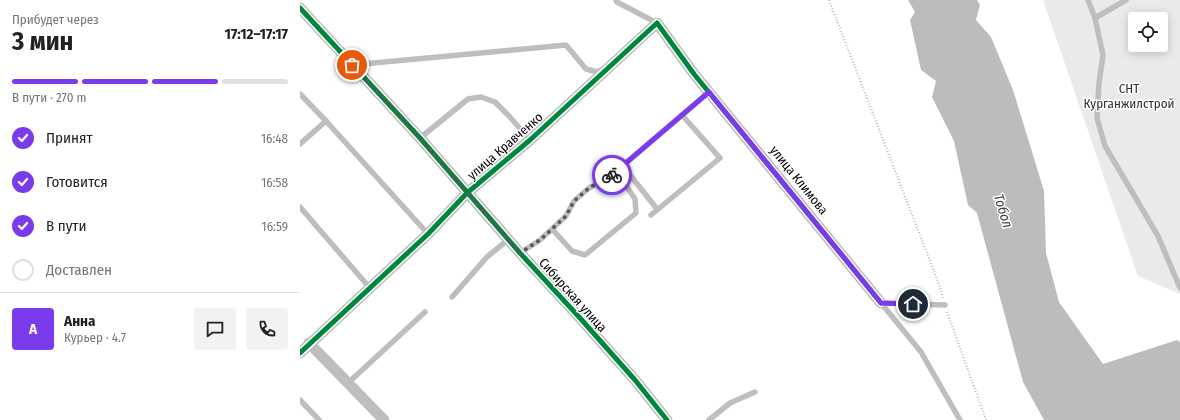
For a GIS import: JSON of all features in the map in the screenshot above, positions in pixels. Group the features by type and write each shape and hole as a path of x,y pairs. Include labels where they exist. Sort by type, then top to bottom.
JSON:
{"street":[{"name":"Сибирская улица","path":"300,8 420,138 467,194 595,335 666,420"},
{"name":"улица Кравченко","path":"300,352 428,234 467,194 530,140 657,23"},
{"name":"улица Климова","path":"657,23 709,92 881,303"},
{"path":"309,343 384,420"}],"lane":[{"path":"616,0 617,2 657,23"},
{"path":"1088,0 1095,18 1103,55 1099,84 1097,118 1105,146 1158,236 1180,288"},
{"path":"1095,18 1126,0"},
{"path":"352,65 566,45 586,69 597,72 611,66"},
{"path":"520,253 540,240 566,216 574,201 589,188 609,178 709,92"},
{"path":"300,94 428,234"},
{"path":"420,138 468,99 481,97 495,102 510,116 530,140"},
{"path":"651,214 720,158 682,115"},
{"path":"300,144 326,121"},
{"path":"623,166 657,209"},
{"path":"552,229 572,251 585,256 636,213 635,199 625,184 609,178"},
{"path":"300,207 370,287"},
{"path":"452,298 487,257 509,239"},
{"path":"881,303 945,305"},
{"path":"881,303 921,352 960,420"},
{"path":"348,383 425,312"},
{"path":"709,420 730,403 755,392"},
{"path":"300,400 319,420"}],"path":[{"path":"829,0 940,287 986,420"}],"green space":[{"name":"СНТ Курганжилстрой","path":"1043,0 1180,0 1180,294 1138,276"}],"water":[{"name":"Тобол","path":"908,0 977,0 980,5 976,20 991,37 1013,90 1044,191 1046,253 1059,302 1103,364 1177,340 1180,342 1180,420 1044,420 1023,382 977,213 968,205 954,141 932,97 936,81 921,70 910,20 915,12"}],"cycle path":[{"path":"300,8 420,138 520,253 635,380 667,420"},
{"path":"300,353 428,234 467,193 530,140 657,23 694,74 881,303"}],"way so far":[{"path":"352,65 420,138 467,194 520,253 540,240 566,216 574,201 589,188 612,175"}],"route":[{"path":"612,175 709,92 881,303 913,304"}]}
